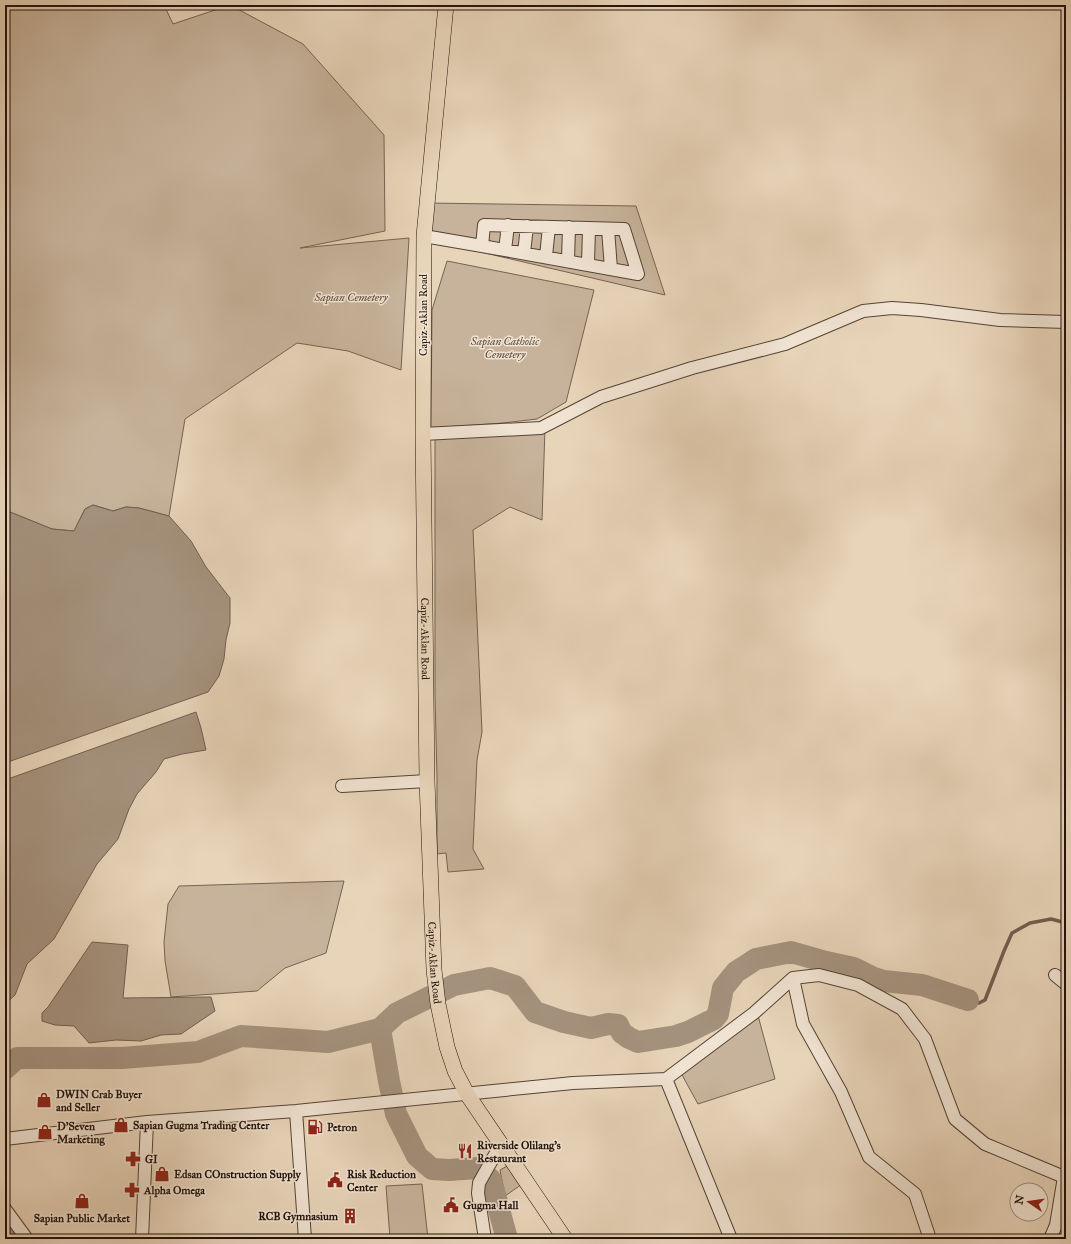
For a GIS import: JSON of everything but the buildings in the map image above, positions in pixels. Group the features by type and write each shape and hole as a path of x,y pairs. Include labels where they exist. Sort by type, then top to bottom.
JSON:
{"main road":[{"name":"Capiz-Aklan Road","path":"446,5 424,236 423,434 427,780 434,970 438,1004 455,1071 467,1094 565,1239"}],"street":[{"path":"424,236 505,250 546,256 638,274 624,229 484,224 482,246"},
{"path":"505,250 508,225"},
{"path":"524,253 527,226"},
{"path":"546,256 549,227"},
{"path":"568,260 569,227"},
{"path":"588,264 589,228"},
{"path":"608,229 611,269"},
{"path":"423,434 541,428 601,397 692,368 784,344 863,311 892,308 921,310 1000,320 1066,322"},
{"path":"342,786 427,780"},
{"path":"5,1139 147,1122 296,1111 573,1083 666,1079 754,1013 793,978 819,975 858,985 902,1009 925,1039 955,1119 985,1144 1065,1176 1056,1225 1050,1239"},
{"path":"1055,975 1066,984"},
{"path":"793,978 803,1024 840,1092 869,1157 914,1194 930,1239"},
{"path":"666,1079 731,1239"},
{"path":"296,1111 305,1239"},
{"path":"142,1239 147,1122"},
{"path":"485,1239 478,1193 479,1183 501,1144"},
{"path":"5,1209 27,1239"}],"green space":[{"name":"Sapian Cemetery","path":"5,5 164,5 173,24 230,5 303,44 384,135 385,231 300,248 409,238 401,370 348,351 297,343 185,419 169,516 139,508 126,507 113,511 93,505 85,509 74,531 52,529 5,510"},
{"path":"427,203 636,206 665,295 425,239"},
{"name":"Sapian Catholic Cemetery","path":"447,261 594,290 566,402 537,419 431,428 432,310"},
{"path":"545,428 542,520 510,507 473,530 482,732 477,760 473,849 484,869 448,872 446,853 437,854 435,695 435,434"},
{"path":"344,881 326,953 285,968 257,991 171,997 165,961 164,942 168,904 179,886"},
{"path":"756,1008 775,1079 698,1104 676,1064"},
{"path":"511,1164 525,1182 505,1196 500,1170"},
{"path":"422,1184 428,1239 375,1239 390,1238 386,1186"}],"shaded area":[{"path":"93,505 113,511 126,507 139,508 169,516 191,541 206,567 230,598 230,623 224,659 219,676 208,692 5,763 5,510 52,529 74,531 85,509"},
{"path":"196,712 206,750 164,759 156,772 137,794 129,809 118,839 97,864 54,939 27,964 15,995 5,1004 5,780"},
{"path":"92,942 128,945 123,998 211,997 215,1011 181,1034 161,1035 141,1041 116,1040 89,1043 74,1026 55,1025 42,1021 42,1013 48,1007"}],"waterway":[{"path":"968,1000 979,1003 985,1000 1012,933 1030,923 1051,919 1066,923"},
{"path":"5,1069 17,1058 122,1058 198,1052 241,1036 328,1042 380,1029 397,1013 454,985 490,978 515,986 535,1012 564,1022 591,1028 608,1024 618,1025 622,1033 638,1042 676,1036 688,1032 714,1019 718,1014 723,988 736,972 756,959 791,952 854,968 874,978 884,981 922,985 968,1000"},
{"path":"380,1029 396,1114 417,1156 432,1169 449,1170 478,1168 491,1180 507,1239"},
{"path":"5,1236 8,1239"}],"place":[{"name":"DWIN Crab Buyer and Seller","path":"44,1100"},
{"name":"Sapian Gugma Trading Center","path":"121,1125"},
{"name":"Petron","path":"315,1127"},
{"name":"D'Seven Marketing","path":"45,1132"},
{"name":"Riverside Olilang's Restaurant","path":"465,1151"},
{"name":"GI","path":"133,1159"},
{"name":"Edsan COnstruction Supply","path":"162,1174"},
{"name":"Risk Reduction Center","path":"335,1180"},
{"name":"Alpha Omega","path":"132,1190"},
{"name":"Sapian Public Market","path":"82,1201"},
{"name":"Gugma Hall","path":"451,1205"},
{"name":"RCB Gymnasium","path":"350,1216"}]}
